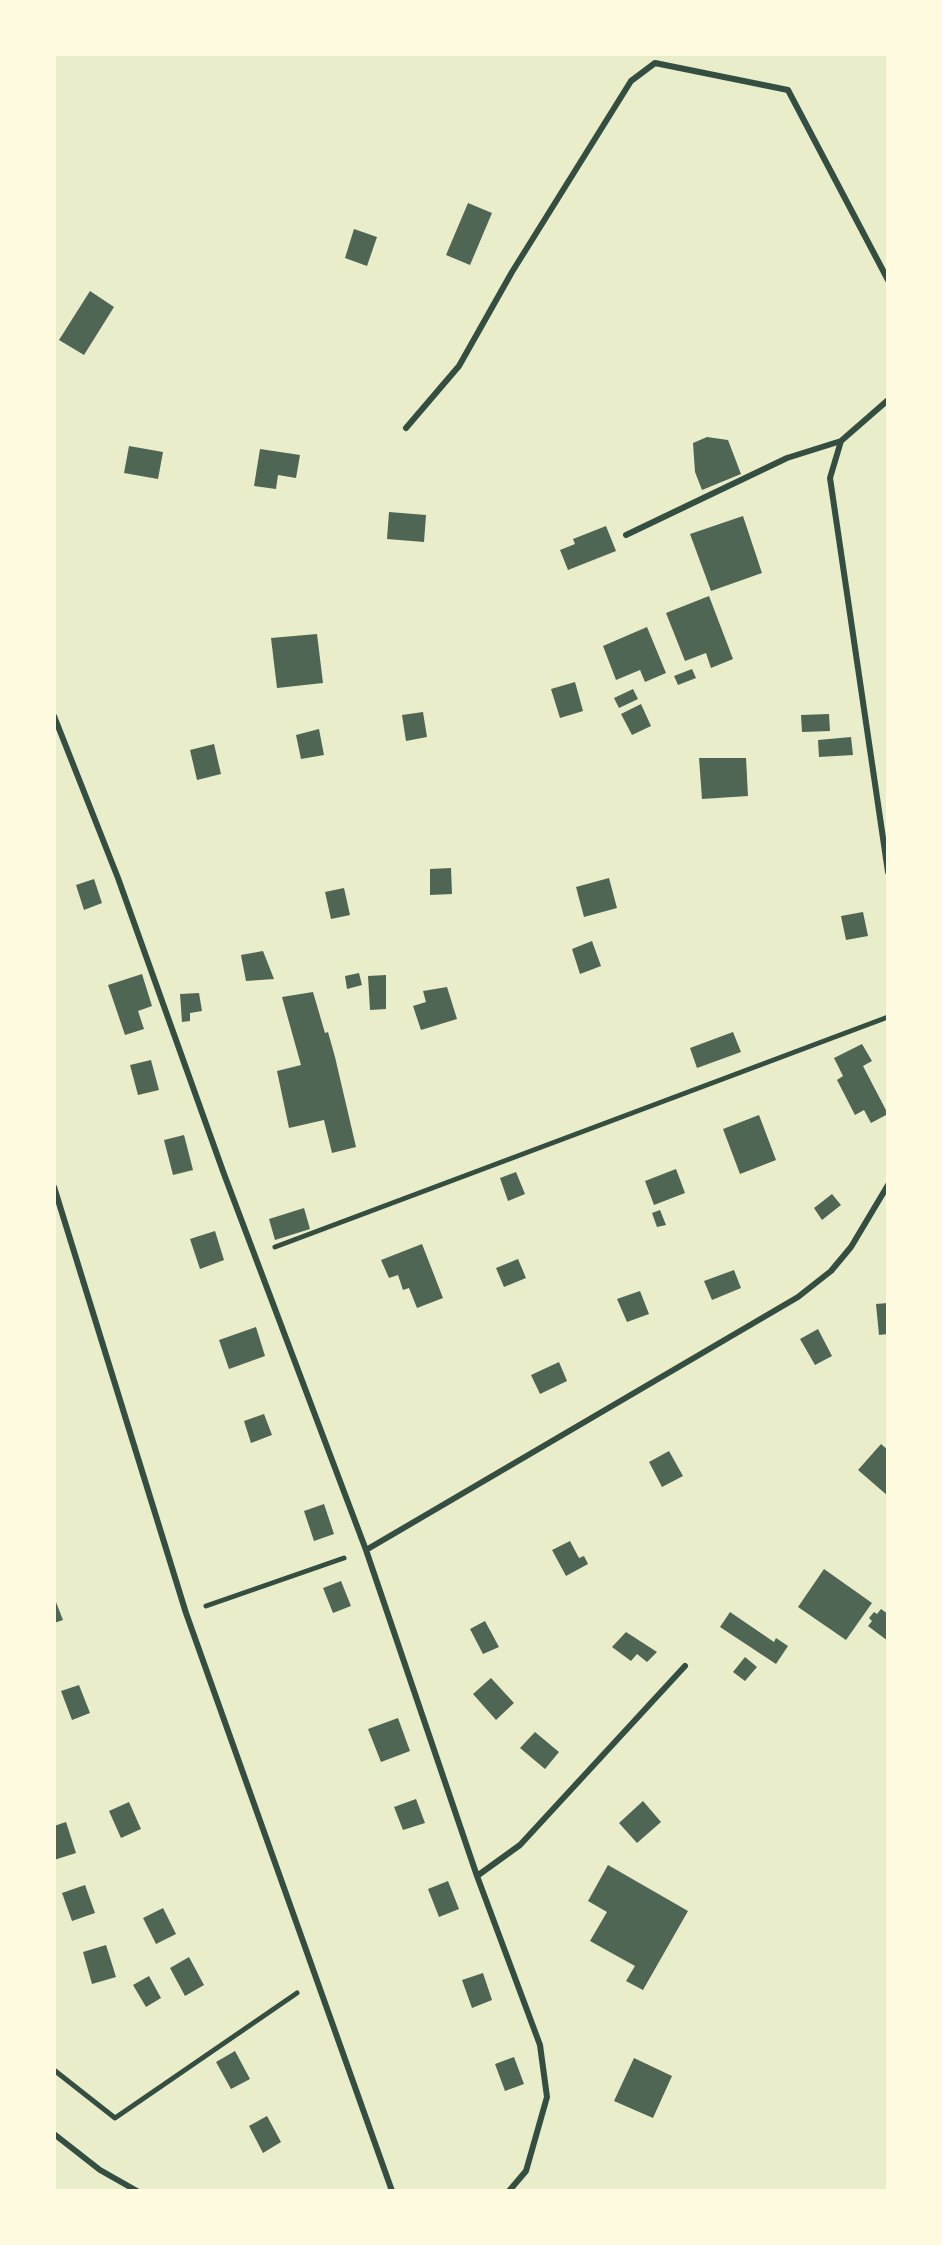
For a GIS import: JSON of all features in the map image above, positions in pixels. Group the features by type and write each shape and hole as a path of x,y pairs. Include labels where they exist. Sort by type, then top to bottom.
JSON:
{"lane":[{"path":"406,428 459,366 512,272 631,81 655,63 788,90 888,280"},
{"path":"626,535 787,458 841,441 888,400"},
{"path":"841,441 830,478 888,872"},
{"path":"54,716 118,878 366,1550 477,1876 540,2045 547,2097 526,2171 509,2191"},
{"path":"366,1550 798,1297 831,1271 851,1247 888,1185"},
{"path":"54,1187 186,1613 392,2191"},
{"path":"477,1876 520,1845 685,1666"},
{"path":"54,2134 100,2170 137,2191"}],"path":[{"path":"256,1255 888,1017"},
{"path":"186,1613 366,1550"},
{"path":"54,2070 115,2118 318,1979"}],"building":[{"path":"468,203 492,213 470,265 446,255"},
{"path":"354,229 377,237 367,266 345,258"},
{"path":"90,291 114,307 84,355 59,340"},
{"path":"707,437 728,440 741,474 702,490 695,472 693,443"},
{"path":"129,446 163,452 158,479 124,473"},
{"path":"260,449 300,455 296,478 278,475 276,489 254,486"},
{"path":"389,512 426,515 424,542 387,539"},
{"path":"743,516 762,573 711,591 690,534"},
{"path":"606,526 616,551 568,570 560,550 575,544 573,539"},
{"path":"709,596 733,659 711,668 706,653 685,661 666,613"},
{"path":"647,627 666,673 645,682 640,670 616,680 603,646"},
{"path":"317,634 323,683 277,688 271,638"},
{"path":"692,669 696,678 678,685 674,676"},
{"path":"575,682 583,711 560,718 551,689"},
{"path":"633,689 638,699 619,708 614,698"},
{"path":"641,704 651,726 632,735 621,714"},
{"path":"423,712 427,737 406,741 402,715"},
{"path":"829,714 830,731 802,732 801,715"},
{"path":"319,729 324,755 301,759 296,735"},
{"path":"851,737 853,755 819,757 818,740"},
{"path":"214,744 221,774 197,780 190,750"},
{"path":"699,758 746,758 748,796 702,799"},
{"path":"451,868 452,894 430,895 430,869"},
{"path":"609,878 617,908 584,917 576,887"},
{"path":"94,879 102,903 84,910 76,885"},
{"path":"344,888 350,915 331,919 325,892"},
{"path":"863,912 868,936 846,940 841,916"},
{"path":"592,941 601,966 580,974 572,949"},
{"path":"263,951 274,979 246,981 241,955"},
{"path":"359,973 362,985 347,989 345,976"},
{"path":"142,974 152,1006 138,1011 144,1029 125,1035 108,985"},
{"path":"386,975 386,1009 370,1010 368,976"},
{"path":"447,987 457,1019 421,1030 413,1006 426,1002 423,991"},
{"path":"313,992 335,1057 356,1147 332,1153 324,1120 289,1128 277,1071 301,1065 282,997"},
{"path":"199,993 202,1011 190,1013 190,1021 182,1022 180,994"},
{"path":"733,1032 741,1052 697,1068 690,1048"},
{"path":"862,1044 872,1061 863,1066 888,1114 871,1123 864,1110 855,1115 837,1080 843,1076 834,1058"},
{"path":"151,1060 159,1090 138,1095 130,1065"},
{"path":"759,1115 776,1160 740,1174 723,1129"},
{"path":"184,1135 193,1170 173,1175 164,1140"},
{"path":"676,1169 685,1193 654,1205 645,1181"},
{"path":"516,1172 525,1194 508,1201 500,1178"},
{"path":"832,1194 841,1205 822,1220 814,1208"},
{"path":"304,1208 310,1229 275,1240 269,1219"},
{"path":"660,1210 666,1225 657,1227 652,1213"},
{"path":"215,1231 224,1260 200,1269 190,1239"},
{"path":"422,1244 443,1298 417,1308 409,1288 403,1290 398,1275 389,1278 381,1260"},
{"path":"518,1259 526,1278 504,1287 496,1268"},
{"path":"734,1270 741,1288 712,1300 704,1281"},
{"path":"640,1291 649,1314 627,1322 617,1299"},
{"path":"888,1303 888,1334 879,1335 876,1304"},
{"path":"256,1327 265,1356 229,1369 219,1340"},
{"path":"818,1329 832,1356 815,1365 800,1339"},
{"path":"559,1362 567,1381 540,1394 531,1375"},
{"path":"264,1414 272,1435 251,1443 244,1421"},
{"path":"881,1444 888,1450 888,1496 858,1470"},
{"path":"669,1451 683,1476 662,1487 649,1462"},
{"path":"324,1504 334,1534 314,1541 304,1511"},
{"path":"570,1541 579,1558 584,1556 588,1564 566,1576 552,1550"},
{"path":"824,1569 872,1603 846,1640 798,1607"},
{"path":"341,1581 351,1606 333,1613 323,1588"},
{"path":"54,1597 63,1620 54,1623"},
{"path":"881,1609 888,1614 888,1641 868,1626 872,1621 869,1618"},
{"path":"730,1612 774,1642 776,1638 788,1646 776,1664 720,1627"},
{"path":"485,1621 499,1647 483,1654 470,1629"},
{"path":"626,1632 657,1652 647,1662 637,1654 631,1661 612,1647"},
{"path":"745,1657 757,1667 745,1681 733,1672"},
{"path":"491,1678 514,1703 496,1720 473,1694"},
{"path":"79,1685 90,1713 72,1720 61,1691"},
{"path":"398,1718 410,1751 381,1762 368,1729"},
{"path":"535,1732 559,1752 545,1769 520,1748"},
{"path":"416,1799 425,1823 403,1830 394,1807"},
{"path":"643,1801 661,1822 637,1843 619,1823"},
{"path":"129,1802 141,1829 121,1838 109,1811"},
{"path":"66,1822 76,1853 54,1860 54,1826"},
{"path":"608,1865 688,1911 643,1990 626,1981 635,1966 590,1941 607,1912 588,1901"},
{"path":"448,1881 459,1909 439,1917 428,1889"},
{"path":"85,1885 95,1913 72,1921 62,1893"},
{"path":"163,1908 176,1934 156,1944 143,1918"},
{"path":"106,1945 116,1977 92,1984 83,1952"},
{"path":"189,1957 204,1985 185,1996 170,1968"},
{"path":"483,1973 492,2000 472,2008 462,1980"},
{"path":"149,1976 161,1998 146,2007 133,1985"},
{"path":"235,2051 250,2079 231,2089 216,2062"},
{"path":"514,2057 524,2084 505,2091 495,2064"},
{"path":"634,2058 672,2076 653,2118 614,2101"},
{"path":"267,2116 281,2142 263,2153 249,2126"}]}
